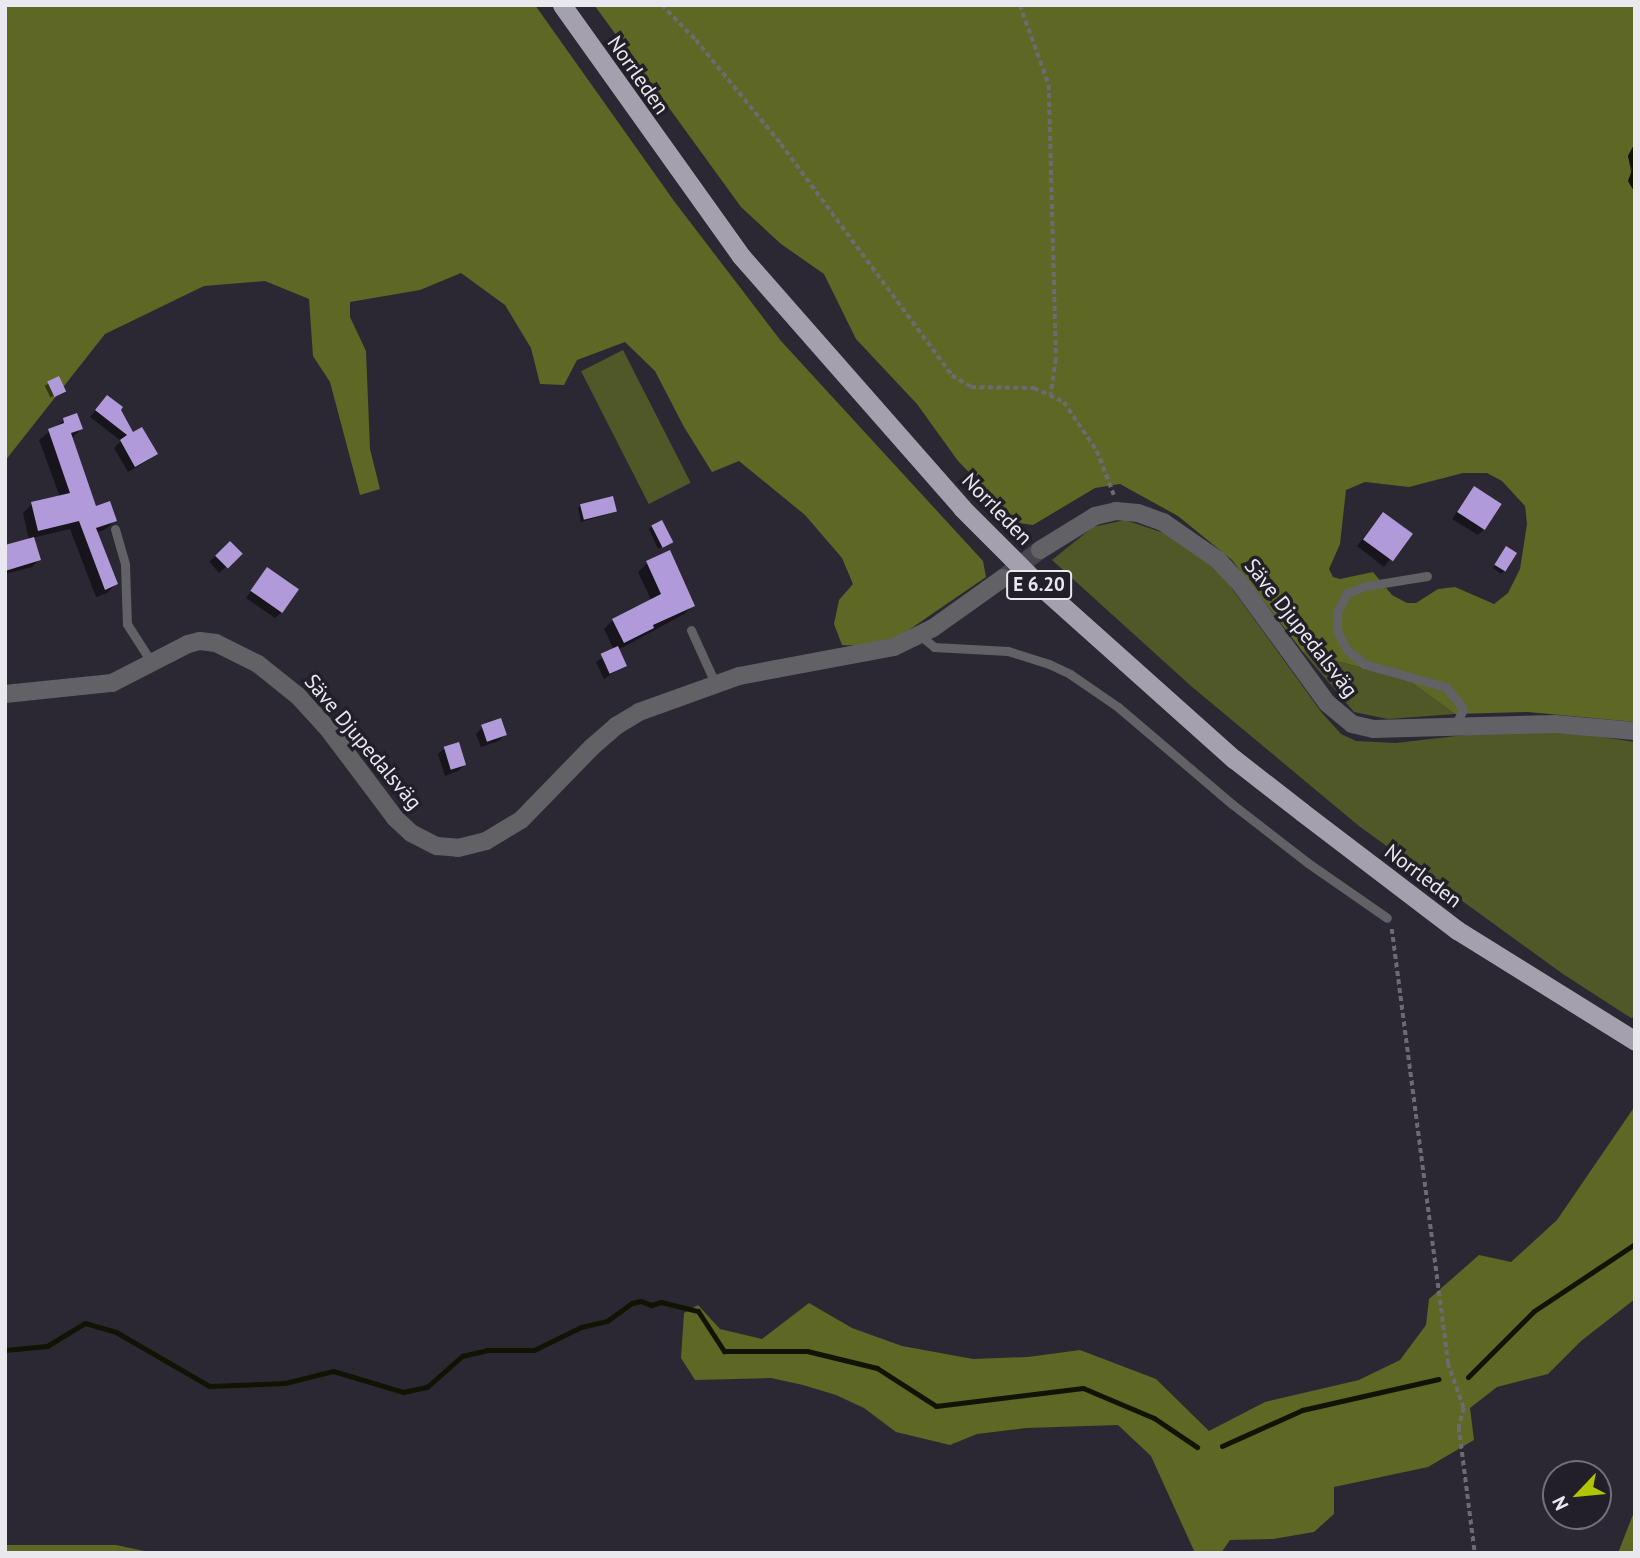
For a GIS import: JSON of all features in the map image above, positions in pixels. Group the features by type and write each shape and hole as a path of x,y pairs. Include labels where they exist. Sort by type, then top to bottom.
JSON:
{"highway":[{"name":"Norrleden","path":"562,5 741,256 945,489 1038,584 1234,759 1302,812 1457,930 1635,1041"}],"street":[{"path":"1040,550 1095,516 1116,511"},
{"name":"Säve Djupedalsväg","path":"1116,511 1138,513 1163,522 1218,561 1241,585 1326,703 1352,724 1373,729 1454,729 1555,724 1635,731"},
{"name":"Säve Djupedalsväg","path":"5,694 96,687 112,683 200,641 225,647 258,664 287,686 316,714 402,826 427,843 448,848 467,847 503,832 533,810 616,726 639,712 715,683 894,647 921,636 1003,578"}],"lane":[{"path":"115,529 125,565 127,624 152,663"},
{"path":"1427,576 1365,586 1348,593 1338,612 1337,631 1347,650 1364,664 1446,687 1463,709 1454,729"},
{"path":"691,630 715,683"},
{"path":"921,636 934,647 1008,651 1070,674 1118,707 1232,804 1297,855 1387,918"}],"path":[{"path":"662,5 696,40 781,144 952,375 971,387 1034,388 1064,402 1097,451 1113,489 1116,511"},
{"path":"1020,5 1049,85 1056,359 1051,396"},
{"path":"1387,918 1393,933 1448,1363 1464,1408 1459,1427 1475,1553"}],"green space":[{"path":"5,5 535,5 674,201 781,341 983,561 986,577 897,638 868,646 842,645 834,624 839,600 853,584 842,558 805,515 739,461 712,472 684,427 655,371 625,342 577,360 564,385 540,384 531,348 505,305 461,273 420,290 350,302 350,317 366,351 370,449 380,489 360,495 330,382 313,356 309,299 265,281 204,286 105,334 5,461"},
{"path":"1635,5 1635,143 1628,156 1635,193 1635,722 1528,712 1455,714 1408,680 1303,652 1232,560 1178,516 1120,484 1095,488 1033,525 1019,523 958,461 917,404 856,339 824,274 781,244 741,207 595,6","holes":["1463,473 1487,473 1502,481 1525,506 1527,524 1520,569 1508,593 1494,604 1455,587 1438,589 1416,603 1407,603 1392,595 1373,572 1340,579 1333,577 1329,569 1340,544 1346,490 1365,482 1409,487"]},
{"path":"623,350 691,483 649,504 581,371"},
{"path":"1125,520 1179,538 1209,563 1228,583 1322,713 1341,734 1356,741 1396,743 1508,730 1589,735 1635,742 1635,1017 1631,1018 1563,974 1359,826 1191,686 1052,560 1093,527"},
{"path":"1303,652 1408,680 1455,714 1388,719 1354,712"},
{"path":"1635,1106 1635,1299 1581,1341 1548,1374 1497,1387 1470,1408 1474,1440 1428,1467 1334,1487 1334,1514 1314,1532 1273,1539 1230,1540 1221,1553 1195,1553 1151,1456 1118,1425 1026,1428 977,1434 950,1445 896,1432 864,1408 836,1395 803,1385 771,1378 695,1380 681,1358 684,1313 698,1305 720,1329 762,1339 809,1303 852,1328 902,1346 973,1359 1028,1357 1080,1350 1156,1379 1209,1431 1265,1402 1359,1380 1400,1360 1426,1325 1429,1299 1479,1255 1511,1262 1557,1220"},
{"path":"1634,1512 1635,1553 1618,1553"},
{"path":"5,1545 116,1545 154,1553 5,1553"}],"shaded area":[{"path":"1635,143 1635,193 1628,181 1632,170 1628,156"}],"building":[{"path":"59,376 66,391 54,397 47,381"},
{"path":"107,395 123,407 121,410 133,432 142,427 158,454 135,467 120,440 127,435 95,410"},
{"path":"77,413 83,429 71,433 96,506 110,501 117,521 96,528 118,584 105,590 79,521 38,531 31,502 70,493 48,429 64,423 63,418"},
{"path":"1474,486 1502,504 1485,530 1457,512"},
{"path":"613,496 617,512 584,520 580,504"},
{"path":"1383,512 1413,534 1393,561 1363,540"},
{"path":"662,520 673,542 663,548 651,525"},
{"path":"34,537 41,560 5,571 5,545"},
{"path":"230,541 243,554 228,569 215,556"},
{"path":"1506,546 1517,553 1505,572 1494,565"},
{"path":"670,550 695,606 653,625 654,628 624,643 612,619 661,594 646,561"},
{"path":"267,567 299,589 282,613 250,591"},
{"path":"618,646 627,666 610,674 601,654"},
{"path":"501,718 507,735 487,742 481,725"},
{"path":"459,742 466,765 451,770 444,747"}],"waterway":[{"path":"1468,1377 1534,1311 1635,1244"},
{"path":"5,1350 47,1346 85,1323 116,1332 209,1386 285,1383 333,1371 403,1392 427,1387 462,1356 487,1350 534,1350 581,1327 607,1321 632,1303 641,1301 651,1305 661,1302 698,1311 724,1351 807,1351 877,1368 936,1406 1083,1388 1154,1418 1197,1447"},
{"path":"1222,1446 1302,1410 1439,1379"}],"tunnel":[{"path":"1003,578 1040,550"}]}
